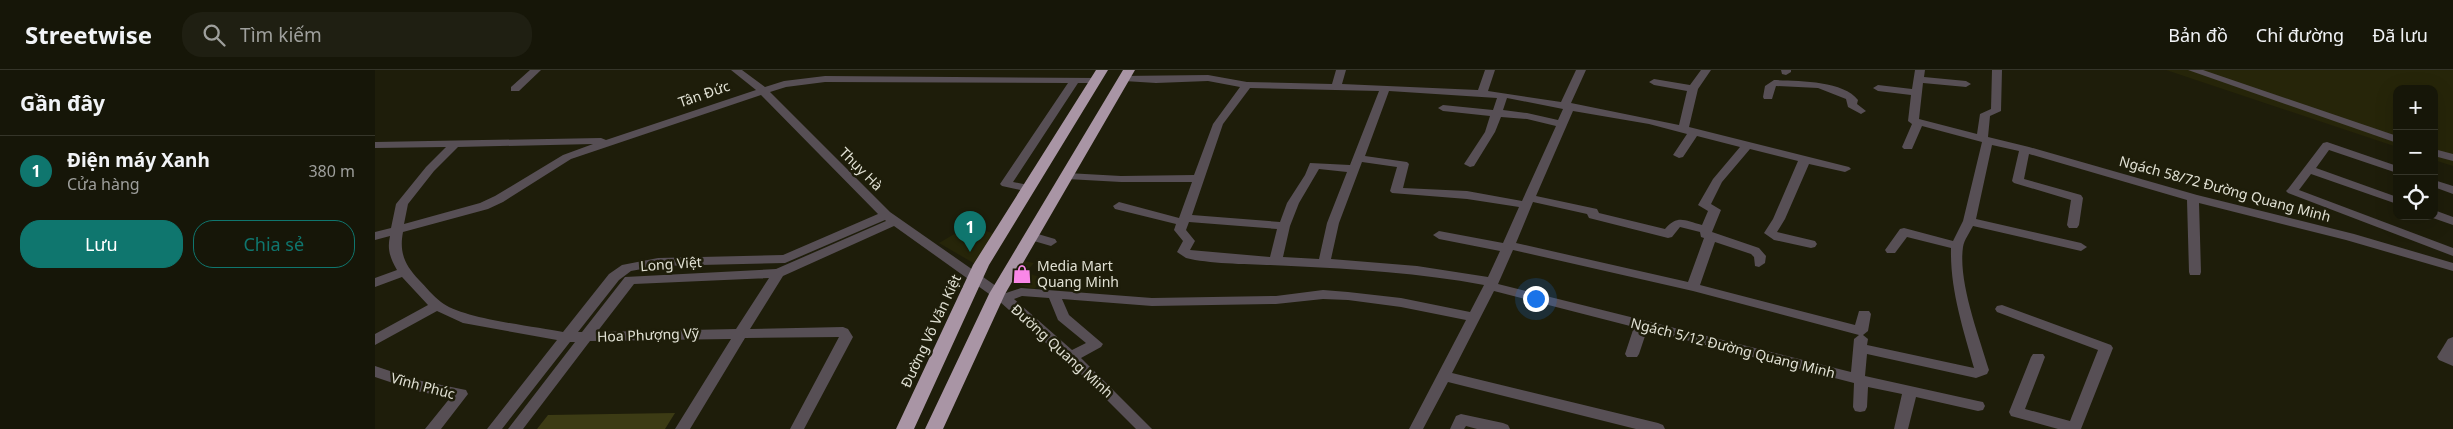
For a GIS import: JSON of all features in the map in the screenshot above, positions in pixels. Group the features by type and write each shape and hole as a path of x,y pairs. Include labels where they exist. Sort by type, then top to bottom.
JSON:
{"highway":[{"path":"933,429 1031,236 1127,74"},
{"name":"Đường Võ Văn Kiệt","path":"905,429 981,265 1029,188 1089,76"}],"street":[{"path":"515,89 536,70"},
{"name":"Thụy Hà","path":"736,70 762,90 890,218 975,279"},
{"path":"1336,86 1341,70"},
{"path":"1482,94 1490,70"},
{"path":"1416,429 1491,284 1562,124 1567,105 1581,70"},
{"path":"1683,129 1693,89 1706,70"},
{"path":"1860,348 1976,373 1982,370 1965,312 1957,272 1957,246 1969,221 1985,139 1985,114 1996,111 1997,70"},
{"path":"2193,70 2393,139"},
{"path":"1127,74 1196,74 1247,85 1336,86 1503,94 1683,129 1845,169"},
{"path":"1908,147 1918,122 1913,121 1920,75 1966,84"},
{"path":"1029,188 1006,184 1089,76"},
{"name":"Tân Đức","path":"375,236 484,206 499,199 567,157 784,84 825,79 1089,76"},
{"path":"1654,82 1693,89"},
{"path":"1768,97 1770,86 1774,83 1815,84 1850,96 1854,107 1861,111"},
{"path":"1184,220 1218,124 1247,85"},
{"path":"1324,264 1333,223 1385,88"},
{"path":"1878,88 1918,93"},
{"path":"1470,164 1490,132 1503,94"},
{"path":"1443,108 1527,116 1562,124"},
{"name":"Ngách 58/72 Đường Quang Minh","path":"1918,122 2025,149 2193,198 2350,237 2453,267"},
{"path":"1679,155 1694,132"},
{"path":"377,147 613,141"},
{"name":"Hoa Phượng Vỹ","path":"455,144 430,169 402,204 394,246 397,259 404,272 437,306 463,318 567,337 740,332 843,332 846,337 797,429"},
{"path":"1693,287 1715,210 1704,205 1717,181 1747,145"},
{"path":"2393,169 2327,145 2292,191 2453,252"},
{"path":"2025,149 2018,181 2077,198 2073,225"},
{"path":"2438,153 2453,158"},
{"path":"1357,158 1403,164 1396,191 1467,195 1568,205 1593,212 1593,215 1667,234 1677,223 1755,251 1760,256 1759,263"},
{"path":"1805,159 1779,219 1770,233 1778,238 1811,244"},
{"path":"1275,262 1284,226 1293,203 1311,175 1314,165 1352,170"},
{"path":"2309,168 2393,200"},
{"path":"1067,176 1121,179 1199,178"},
{"path":"2438,184 2453,190"},
{"path":"2193,198 2195,272"},
{"path":"1119,206 1184,220 1284,226"},
{"path":"2438,215 2453,221"},
{"name":"Long Việt","path":"494,429 613,277 629,274 779,273 890,218"},
{"name":"Long Việt","path":"515,429 585,337 629,274 657,262 785,260 890,218"},
{"name":"Ngách 5/12 Đường Quang Minh","path":"1184,220 1180,230 1189,240 1183,249 1185,254 1275,262 1446,272 1642,325 1859,380 1978,406"},
{"path":"1969,221 2081,247"},
{"path":"1891,250 1904,232 1957,246"},
{"path":"1439,235 1508,247 1693,287 1861,331"},
{"path":"1031,236 1051,242"},
{"path":"375,283 404,272"},
{"path":"682,429 740,332 779,273"},
{"name":"Đường Quang Minh","path":"975,279 1001,296 1071,357 1145,429"},
{"path":"1001,296 1021,292 1116,300 1180,302 1276,300 1291,296 1321,295 1404,304 1474,317"},
{"path":"1054,295 1063,317 1097,344 1071,357"},
{"path":"375,340 437,306"},
{"path":"2002,309 2106,348 2074,428 2015,412 2038,357"},
{"path":"1860,407 1860,348 1864,314"},
{"path":"1632,354 1642,325"},
{"path":"2453,342 2444,357 2453,361"},
{"name":"Vĩnh Phúc","path":"375,371 390,378 436,390 461,394 432,429"},
{"path":"1444,376 1656,429"},
{"path":"1901,429 1910,392"},
{"path":"1457,429 1461,420 1503,429"}],"shaded area":[{"path":"2166,70 2453,70 2453,166 2438,161 2438,85 2393,85 2393,146"},
{"path":"977,228 998,235 975,264 939,243 956,233 966,239 973,235 970,233"},
{"name":"Media Mart Quang Minh","path":"1020,260 1034,263 1026,272 1044,279 1034,289 1007,282"},
{"path":"675,413 665,429 537,429 548,415"}],"place":[{"name":"Điện máy Xanh","path":"970,252"},
{"name":"Media Mart Quang Minh","path":"1022,274"}]}
